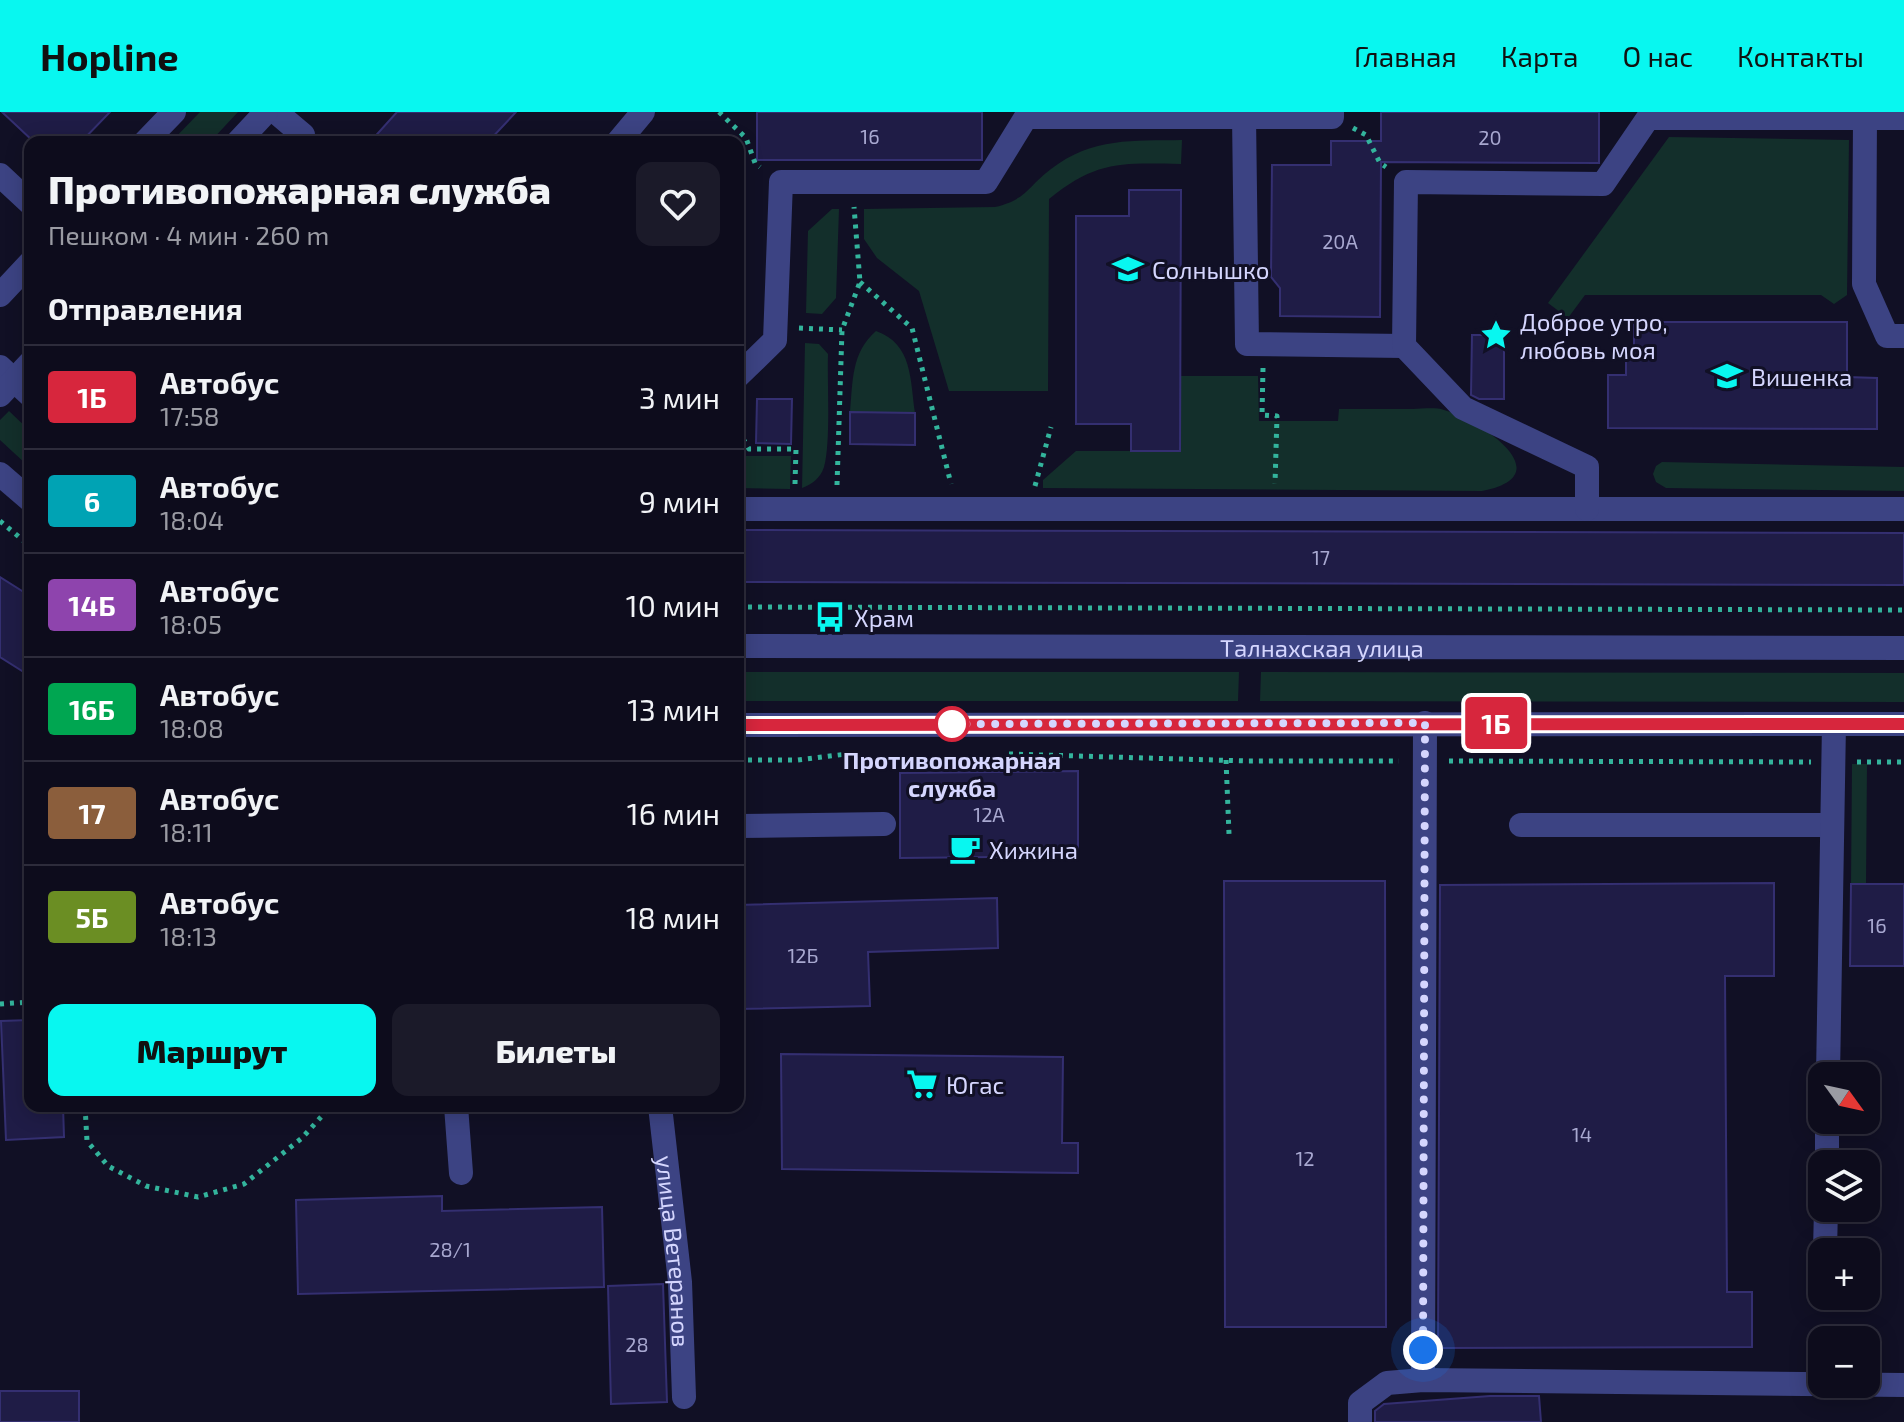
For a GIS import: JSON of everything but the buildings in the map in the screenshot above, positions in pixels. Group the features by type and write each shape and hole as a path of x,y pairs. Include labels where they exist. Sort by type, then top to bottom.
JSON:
{"street":[{"path":"151,136 174,112"},
{"path":"244,136 266,112"},
{"path":"276,112 303,135"},
{"path":"623,136 643,112"},
{"path":"744,370 775,340 781,182 986,182 1026,117 1332,115"},
{"path":"1244,116 1247,344 1404,346"},
{"path":"1587,509 1587,467 1463,408 1404,346 1406,182 1603,184 1648,118 1904,118"},
{"path":"1865,118 1864,284 1887,336 1904,336"},
{"path":"0,175 24,197"},
{"path":"0,295 24,269"},
{"path":"0,474 24,495"},
{"path":"744,509 1904,509"},
{"name":"Талнахская улица","path":"744,646 1904,648"},
{"path":"1423,1380 1425,723"},
{"path":"1828,1062 1834,724"},
{"path":"744,725 1904,724"},
{"path":"744,826 884,824"},
{"path":"1521,825 1832,825"},
{"path":"456,1112 461,1173"},
{"name":"улица Ветеранов","path":"661,1112 680,1282 684,1397"},
{"path":"1360,1422 1360,1403 1387,1383 1423,1380 1904,1385"}],"path":[{"path":"719,112 744,136"},
{"path":"1332,115 1366,135 1380,163 1406,182"},
{"path":"744,136 755,163"},
{"path":"837,509 842,330 860,282 852,182"},
{"path":"860,282 912,328 957,509"},
{"path":"775,327 842,330"},
{"path":"1263,344 1262,415 1277,416 1275,489"},
{"path":"1035,487 1051,427"},
{"path":"744,440 749,449 796,449 794,488"},
{"path":"0,521 24,541"},
{"path":"744,607 1904,610"},
{"path":"744,760 798,760 870,752"},
{"path":"998,753 1226,760 1904,762"},
{"path":"1226,760 1229,834"},
{"path":"0,1004 24,1002"},
{"path":"85,1112 87,1141 108,1166 146,1186 198,1197 244,1184 302,1138 326,1112"}],"green space":[{"path":"200,112 238,112 216,136 177,136"},
{"path":"1669,137 1849,140 1847,295 1834,304 1821,295 1585,295 1568,318 1548,303"},
{"path":"1182,140 1181,164 1111,166 1082,177 1049,199 1048,391 949,391 919,291 877,258 864,239 864,209 995,207 1021,196 1051,169 1082,151 1114,143"},
{"path":"832,209 839,209 836,298 822,314 806,313 808,231"},
{"path":"876,331 897,345 908,364 915,413 850,412 858,358"},
{"path":"805,343 819,344 828,354 828,427 824,467 815,480 802,488"},
{"path":"1180,376 1258,376 1259,421 1338,421 1339,409 1444,410 1476,425 1507,448 1515,461 1516,473 1505,483 1482,491 1043,488 1043,480 1076,451 1180,451"},
{"path":"9,411 24,425 24,462 0,440 0,420"},
{"path":"744,456 791,456 790,489 744,488"},
{"path":"1662,462 1904,467 1904,491 1666,488 1656,482 1653,474"},
{"path":"744,672 1239,672 1238,701 744,701"},
{"path":"1261,672 1904,673 1904,702 1260,701"},
{"path":"1852,764 1867,764 1866,884 1851,884"}],"bus line":[{"name":"1Б","path":"744,725 1904,724"}],"place":[{"name":"Солнышко","path":"1128,269"},
{"name":"Доброе утро, любовь моя","path":"1496,335"},
{"name":"Вишенка","path":"1727,376"},
{"name":"Храм","path":"830,617"},
{"name":"Противопожарная служба","path":"952,724"},
{"name":"Хижина","path":"965,849"},
{"name":"Югас","path":"922,1084"}],"route":[{"path":"952,724 1425,723 1423,1350"}]}
